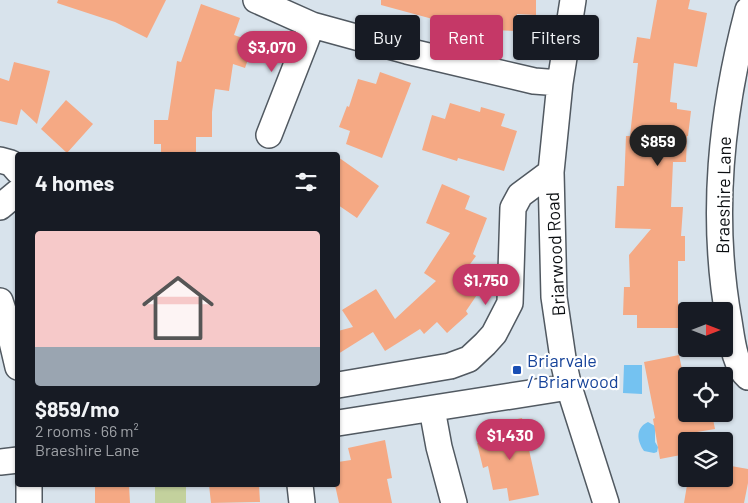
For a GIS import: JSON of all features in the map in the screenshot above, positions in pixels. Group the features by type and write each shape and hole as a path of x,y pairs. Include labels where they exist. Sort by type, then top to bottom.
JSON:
{"street":[{"path":"256,0 312,26 534,81 560,83"},
{"name":"Briarwood Road","path":"573,0 560,83 551,172 554,297 569,387 606,503"},
{"name":"Braeshire Lane","path":"748,10 730,86 720,161 720,227 724,297 732,343 742,372 748,377"},
{"path":"269,135 312,26"},
{"path":"0,160 11,163 15,168"},
{"path":"340,384 450,366 469,359 485,344 494,334 510,303 513,208 520,195 551,172"},
{"path":"0,207 15,194"},
{"path":"0,301 15,354"},
{"path":"340,424 569,387"},
{"path":"432,409 439,447 454,503"},
{"path":"0,462 15,460"},
{"path":"29,487 29,503"},
{"path":"300,487 302,503"}],"green space":[{"path":"155,487 186,487 186,503 155,503"}],"water":[{"path":"624,365 642,365 642,394 623,393"},
{"path":"648,422 655,426 655,442 658,447 657,452 654,453 644,451 638,435 641,428"}],"building":[{"path":"58,0 166,0 147,38 115,22 57,3"},
{"path":"381,0 536,0 536,15 513,15 513,31 503,30 503,15 430,15 430,18 381,5"},
{"path":"657,0 690,0 688,9 707,13 697,67 674,63 670,102 677,103 677,109 691,111 687,136 686,162 673,162 671,207 683,207 681,236 685,236 685,261 678,261 678,328 637,328 637,315 623,315 624,287 630,287 629,255 651,229 615,228 617,186 624,186 626,136 630,136 638,63 633,63 637,37 650,39"},
{"path":"201,4 240,18 234,35 254,42 245,68 233,64 229,91 215,89 212,112 212,137 196,137 196,152 161,152 161,144 154,144 154,120 168,120 177,61 181,62"},
{"path":"14,62 50,71 37,124 21,109 17,125 0,121 0,78 9,81"},
{"path":"380,72 411,83 382,158 346,144 350,131 339,127 347,106 349,107 358,79 376,84"},
{"path":"66,100 93,124 68,152 41,129"},
{"path":"450,103 480,112 481,107 505,114 501,126 517,131 504,171 458,158 457,161 422,150 432,115 445,119"},
{"path":"340,158 379,186 357,218 340,206"},
{"path":"442,184 470,196 465,209 487,218 473,254 476,256 468,267 487,280 466,311 468,314 447,333 437,322 424,334 420,329 385,351 373,332 340,353 340,330 353,327 342,310 376,289 395,319 436,281 424,273 450,233 426,223"},
{"path":"678,355 682,367 678,367 678,422 714,422 715,429 697,432 678,432 678,456 660,459 653,419 655,418 644,362"},
{"path":"522,418 539,495 509,501 507,488 493,490 488,466 483,468 477,443 503,437 499,423"},
{"path":"385,440 392,478 387,479 392,503 339,503 335,487 340,487 340,462 351,460 348,448"},
{"path":"733,466 748,469 748,483 744,503 684,503 687,487 733,487"},
{"path":"95,487 129,487 130,503 95,503"},
{"path":"209,487 259,487 260,502 211,503"}],"place":[{"name":"Briarvale / Briarwood","path":"517,370"}]}
